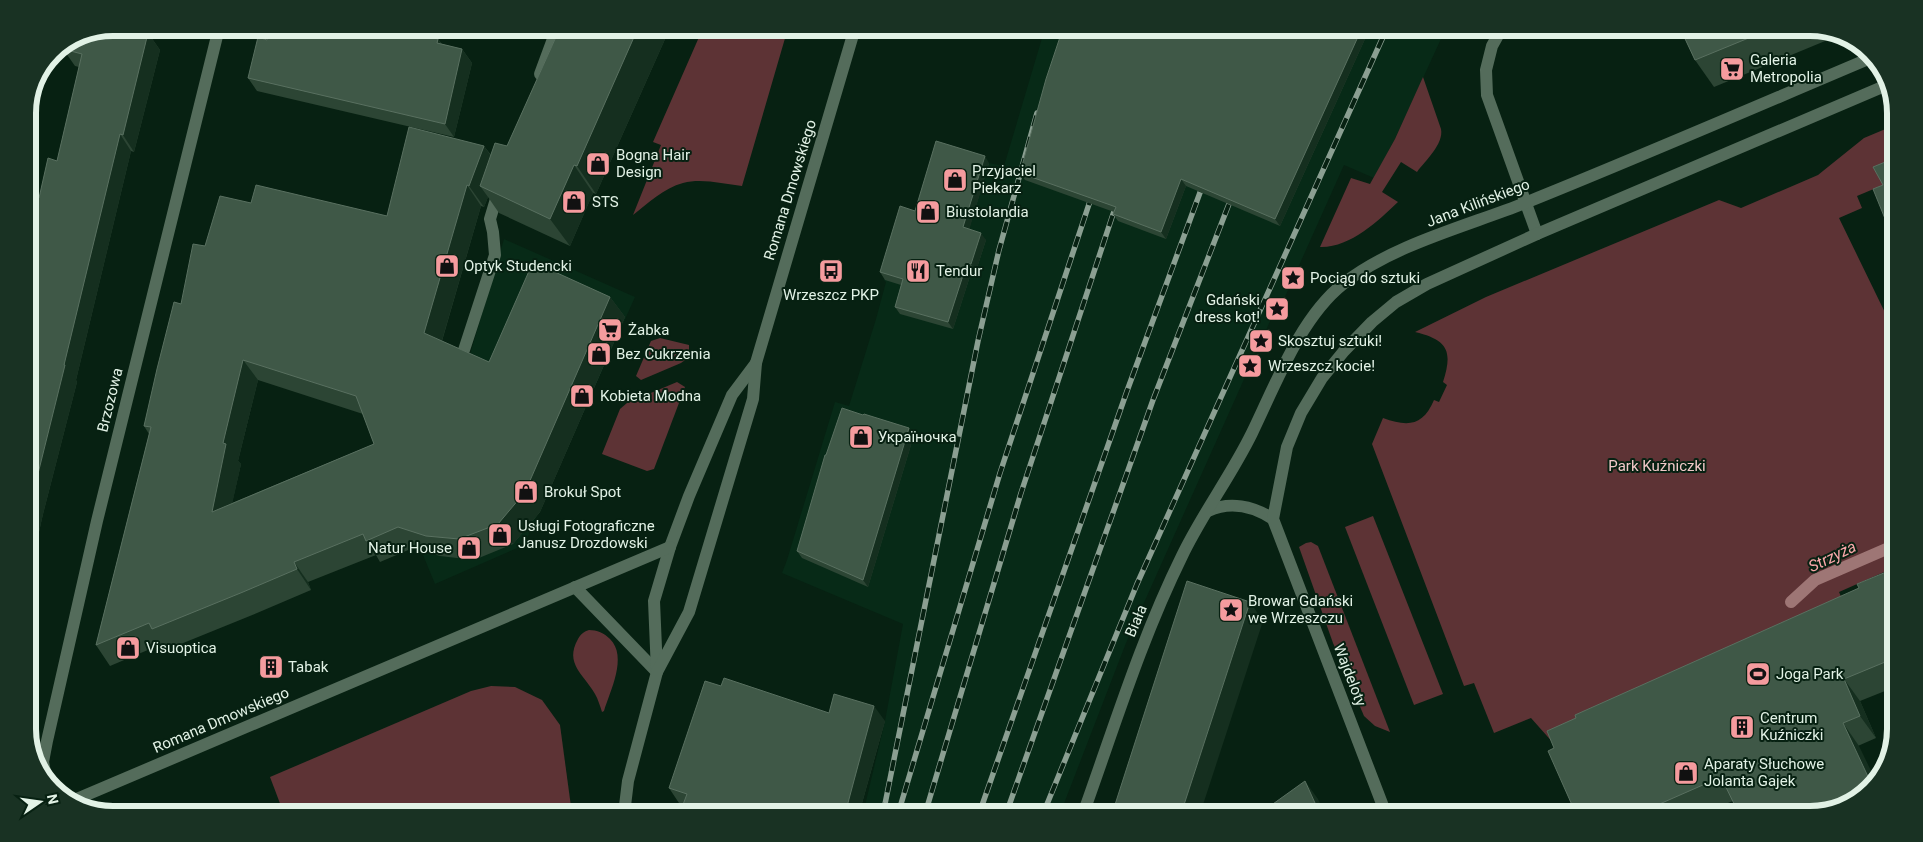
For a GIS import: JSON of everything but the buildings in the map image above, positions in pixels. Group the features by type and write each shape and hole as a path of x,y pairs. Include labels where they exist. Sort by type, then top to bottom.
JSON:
{"street":[{"name":"Brzozowa","path":"43,761 97,521 217,36"},
{"path":"537,84 554,36"},
{"name":"Romana Dmowskiego","path":"625,806 628,781 657,672 690,612 753,399 756,363 853,36"},
{"path":"1498,36 1492,46 1486,70 1487,95 1537,234"},
{"name":"Jana Kilińskiego","path":"1208,511 1251,434 1277,376 1318,310 1342,284 1393,254 1525,203 1865,60"},
{"path":"1208,511 1220,506 1234,505 1260,510 1274,519 1287,447 1301,414 1322,378 1344,351 1372,322 1396,302 1427,284 1537,234 1882,87"},
{"path":"464,350 495,255 494,232 490,219 504,176"},
{"name":"Romana Dmowskiego","path":"657,672 654,601 670,547 689,496 732,395 756,363"},
{"name":"Biała","path":"1086,806 1138,658 1180,559 1208,511"},
{"name":"Wajdeloty","path":"1274,519 1383,806"},
{"name":"Romana Dmowskiego","path":"80,798 670,547"},
{"path":"575,587 657,672"}],"shaded area":[{"path":"1043,36 1442,36 1395,139 1374,178 1344,165 1280,308 1275,310 1126,643 1063,806 865,806 885,721 903,624 782,573 835,402 849,406 876,319 886,282 884,280 905,212 919,216 989,163 1004,166"},
{"path":"504,239 635,297 524,545 435,584 416,538"}],"green space":[{"path":"699,36 786,36 742,186 705,181 683,183 663,192 633,215 661,145 653,142"},
{"path":"1423,77 1441,129 1440,140 1437,146 1417,172 1401,162 1382,192 1398,202 1382,217 1353,238 1331,246 1320,247 1351,178 1370,184 1395,139"},
{"name":"Park Kuźniczki","path":"1887,128 1887,183 1857,196 1862,208 1839,218 1887,317 1887,571 1839,592 1852,622 1563,754 1531,718 1494,733 1474,683 1464,686 1372,444 1383,418 1400,423 1414,422 1420,419 1430,409 1434,400 1439,402 1447,385 1443,382 1447,362 1445,348 1435,339 1415,332 1486,297 1719,200 1741,208 1818,175 1864,138"},
{"path":"660,338 689,345 689,357 681,363 641,380 636,376 651,341"},
{"path":"677,382 685,387 654,469 647,471 602,454 620,409 627,403"},
{"path":"1373,516 1443,694 1414,705 1345,527"},
{"path":"1311,542 1318,546 1390,732 1375,726 1364,716 1333,643 1299,547"},
{"path":"589,630 600,632 608,637 615,646 618,655 616,674 604,711 602,712 595,694 574,662 574,648 578,639 582,633"},
{"path":"491,686 515,687 542,700 560,725 571,806 281,806 270,777 471,691"}],"waterway":[{"name":"Strzyża","path":"1791,602 1815,580 1887,549"}],"railway":[{"path":"1046,806 1137,584 1383,36"},
{"path":"885,806 978,341 999,250 1037,113"},
{"path":"982,806 1127,391 1205,179"},
{"path":"900,806 1000,473 1094,189"},
{"path":"1009,806 1153,400 1234,191"},
{"path":"927,806 1021,493 1118,199"}],"place":[{"name":"Galeria Metropolia","path":"1732,69"},
{"name":"Bogna Hair Design","path":"598,164"},
{"name":"Przyjaciel Piekarz","path":"955,180"},
{"name":"STS","path":"574,202"},
{"name":"Biustolandia","path":"928,212"},
{"name":"Optyk Studencki","path":"447,266"},
{"name":"Wrzeszcz PKP","path":"831,271"},
{"name":"Tendur","path":"918,271"},
{"name":"Pociąg do sztuki","path":"1293,278"},
{"name":"Gdański dress kot!","path":"1277,309"},
{"name":"Żabka","path":"610,330"},
{"name":"Skosztuj sztuki!","path":"1261,341"},
{"name":"Bez Cukrzenia","path":"599,354"},
{"name":"Wrzeszcz kocie!","path":"1250,366"},
{"name":"Kobieta Modna","path":"582,396"},
{"name":"Україночка","path":"861,437"},
{"name":"Brokuł Spot","path":"526,492"},
{"name":"Usługi Fotograficzne Janusz Drozdowski","path":"500,535"},
{"name":"Natur House","path":"469,548"},
{"name":"Browar Gdański we Wrzeszczu","path":"1231,610"},
{"name":"Visuoptica","path":"128,648"},
{"name":"Tabak","path":"271,667"},
{"name":"Joga Park","path":"1758,674"},
{"name":"Centrum Kuźniczki","path":"1742,727"},
{"name":"Aparaty Słuchowe Jolanta Gajek","path":"1686,773"}]}
